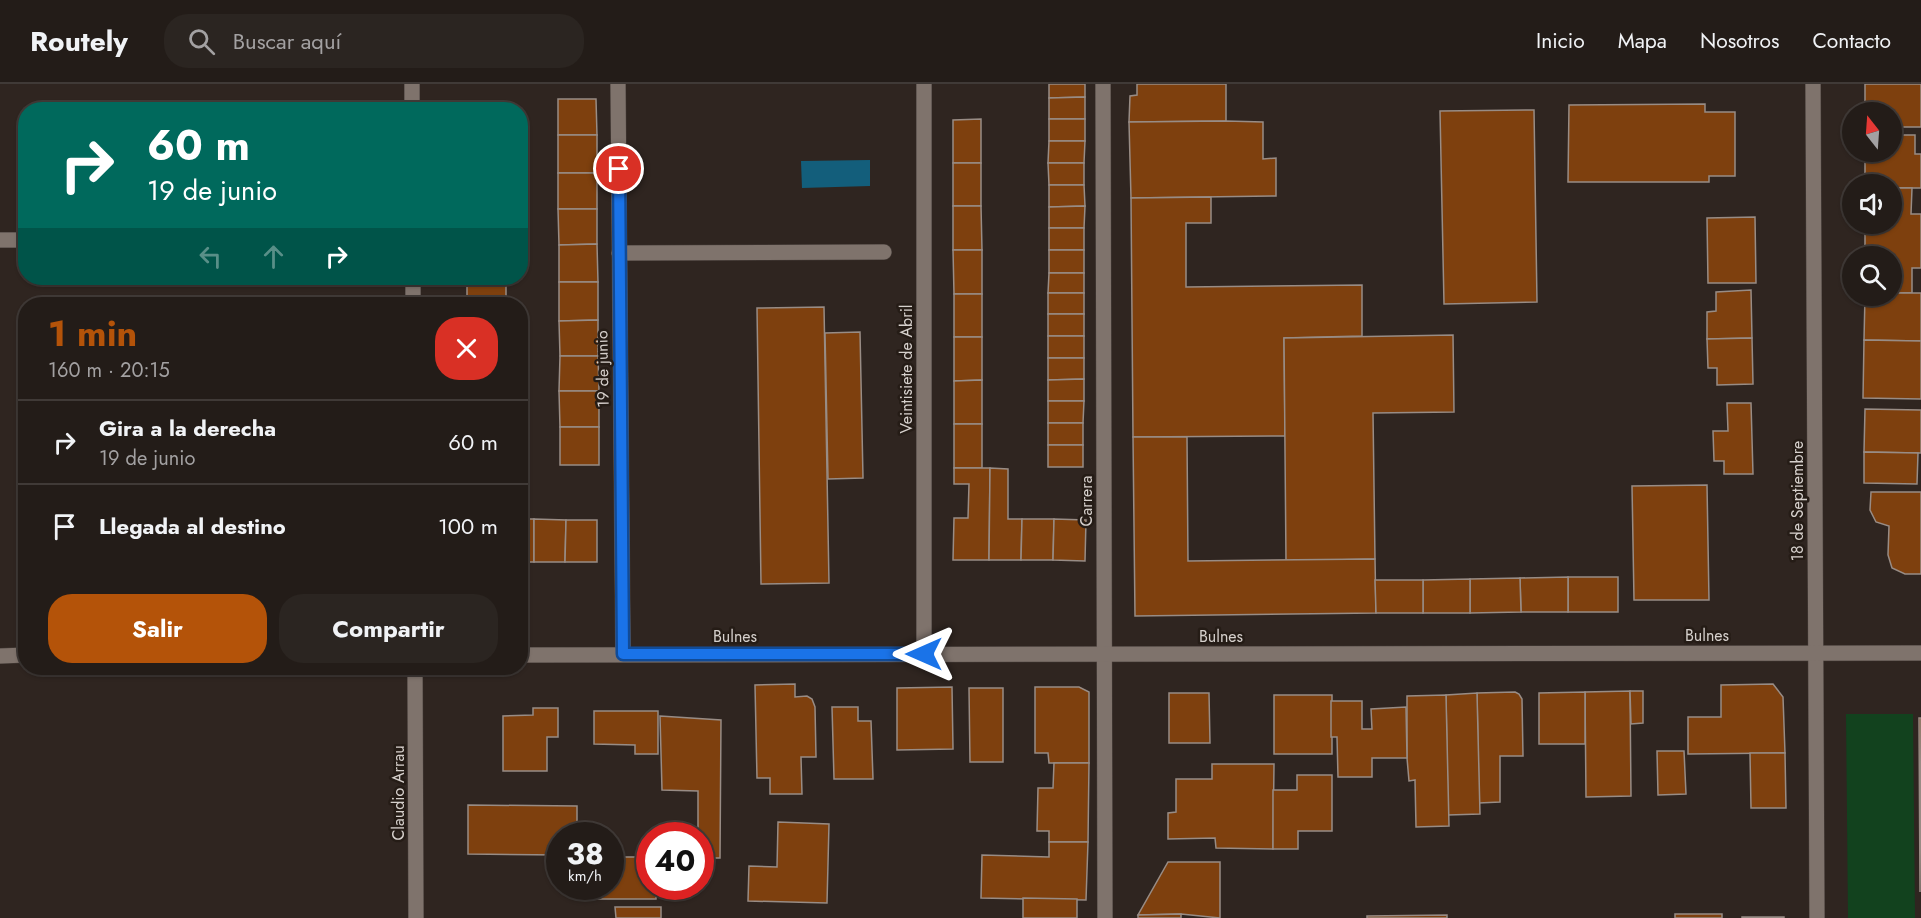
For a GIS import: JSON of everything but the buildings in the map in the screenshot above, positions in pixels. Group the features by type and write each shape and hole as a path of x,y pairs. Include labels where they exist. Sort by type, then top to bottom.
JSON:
{"street":[{"path":"412,84 412,102"},
{"name":"19 de junio","path":"618,84 623,654"},
{"name":"Veintisiete de Abril","path":"924,84 924,654"},
{"name":"Carrera","path":"1103,84 1105,918"},
{"name":"18 de Septiembre","path":"1813,84 1817,918"},
{"path":"0,240 18,240"},
{"path":"619,253 884,252"},
{"name":"Bulnes","path":"528,655 1921,653"},
{"path":"0,656 18,656"},
{"name":"Claudio Arrau","path":"415,675 416,918"}],"green space":[{"path":"1846,714 1913,714 1915,918 1848,918"}],"water":[{"path":"870,160 870,186 802,188 801,161"}],"route":[{"path":"619,169 623,654 924,654"}]}
